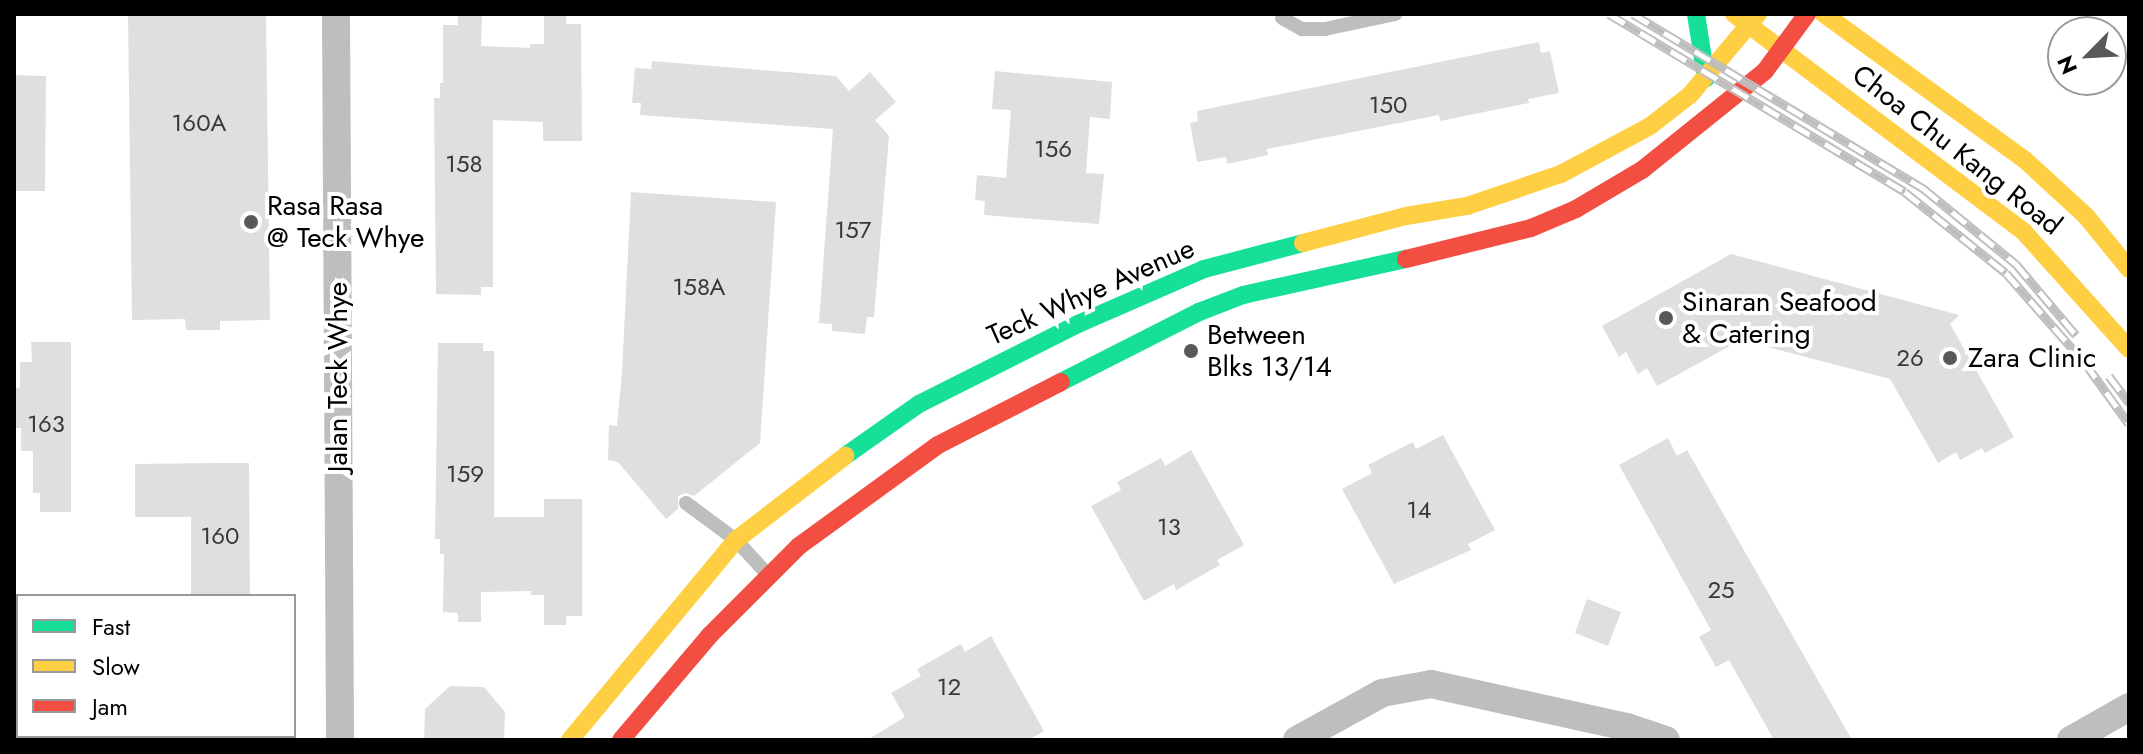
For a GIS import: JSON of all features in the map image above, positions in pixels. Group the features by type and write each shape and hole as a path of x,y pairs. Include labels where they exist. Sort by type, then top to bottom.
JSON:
{"main road":[{"path":"1696,14 1706,78"},
{"name":"Choa Chu Kang Road","path":"1734,14 1753,20 1782,49 2024,232 2129,349"},
{"path":"621,740 710,635 799,546 938,445 1199,312 1267,289 1478,243 1531,228 1576,209 1642,170 1765,71 1807,14"},
{"name":"Choa Chu Kang Road","path":"1824,14 2025,160 2086,216 2129,269"},
{"name":"Teck Whye Avenue","path":"570,740 736,540 799,489 919,404 1078,324 1204,269 1406,216 1467,206 1537,184 1650,126 1706,78 1753,20"}],"street":[{"name":"Jalan Teck Whye","path":"336,14 340,740"},
{"path":"1297,740 1382,693 1431,684 1627,727 1666,740"},
{"path":"2071,740 2129,707"}],"lane":[{"path":"1282,18 1302,29 1325,29 1395,14"},
{"path":"686,503 736,540 769,576"}],"building":[{"path":"128,14 266,14 270,320 220,321 220,330 186,330 185,319 132,320"},
{"path":"544,14 566,14 566,24 581,24 582,141 543,141 543,122 493,120 493,287 481,287 481,295 436,294 434,98 440,98 440,83 443,83 443,25 458,25 458,16 482,16 481,46 530,48 530,44 544,44"},
{"path":"1539,42 1541,53 1550,51 1559,93 1528,99 1529,103 1440,121 1439,115 1267,149 1268,155 1227,164 1226,157 1197,162 1190,123 1198,121 1197,111"},
{"path":"652,61 836,76 849,91 870,72 896,102 875,120 889,136 874,317 867,317 865,334 832,331 832,324 819,323 833,129 640,115 641,103 632,103 635,68 651,69"},
{"path":"995,71 1112,82 1110,119 1090,117 1086,173 1104,174 1099,224 984,215 985,201 975,200 977,175 1006,178 1011,110 992,109"},
{"path":"14,75 46,76 45,191 14,191"},
{"path":"631,192 776,202 760,443 694,496 686,493 678,496 678,509 666,519 618,462 608,460 609,425 617,426 622,372"},
{"path":"1731,254 1959,315 1950,324 2014,437 1985,453 1982,448 1960,460 1956,452 1938,463 1890,379 1741,340 1657,386 1647,368 1638,374 1626,352 1619,357 1602,326"},
{"path":"31,342 71,342 71,512 40,512 40,493 33,493 33,451 21,451 21,428 14,428 14,388 20,388 20,362 32,362"},
{"path":"438,343 483,343 483,351 494,351 494,517 544,517 544,499 582,499 582,616 566,616 566,625 544,625 544,595 531,595 531,591 481,592 481,622 458,622 458,613 443,612 444,554 440,554 440,539 435,539"},
{"path":"1443,435 1495,530 1468,544 1471,550 1394,584 1342,489 1372,473 1368,465 1413,442 1416,449"},
{"path":"1668,438 1677,456 1687,450 1852,740 1774,740 1729,660 1716,667 1699,637 1711,630 1619,465"},
{"path":"1191,450 1244,545 1217,560 1220,565 1176,590 1174,584 1144,601 1091,506 1121,490 1117,482 1161,458 1165,466"},
{"path":"249,463 250,594 191,594 191,517 135,517 135,464"},
{"path":"1587,599 1621,612 1608,646 1575,633"},
{"path":"991,636 1044,731 1028,740 867,740 905,717 891,693 921,676 917,669 961,644 965,652"},
{"path":"450,686 484,687 505,712 504,740 424,740 425,709"}],"railway":[{"path":"1609,14 1905,192 2006,273 2085,363 2129,424"},
{"path":"1633,14 1924,189 2016,264 2076,335"},
{"path":"2109,376 2129,403"}],"traffic: fast":[{"path":"1696,14 1706,78"},
{"path":"845,456 919,404 1078,324 1204,269 1303,243"},
{"path":"1061,382 1199,312 1243,295 1406,259"}],"traffic: slow":[{"path":"1734,14 2024,232 2129,349"},
{"path":"1303,243 1406,216 1467,206 1561,174 1650,126 1690,95 1758,14"},
{"path":"1824,14 2025,160 2086,216 2129,269"},
{"path":"570,740 736,540 845,456"}],"traffic: jam":[{"path":"1406,259 1531,228 1576,209 1642,170 1765,71 1807,14"},
{"path":"621,740 710,635 799,546 938,445 1061,382"}],"place":[{"name":"Rasa Rasa @ Teck Whye","path":"251,222"},
{"name":"Sinaran Seafood & Catering","path":"1666,318"},
{"name":"Between Blks 13/14","path":"1191,351"},
{"name":"Zara Clinic","path":"1950,358"}]}
